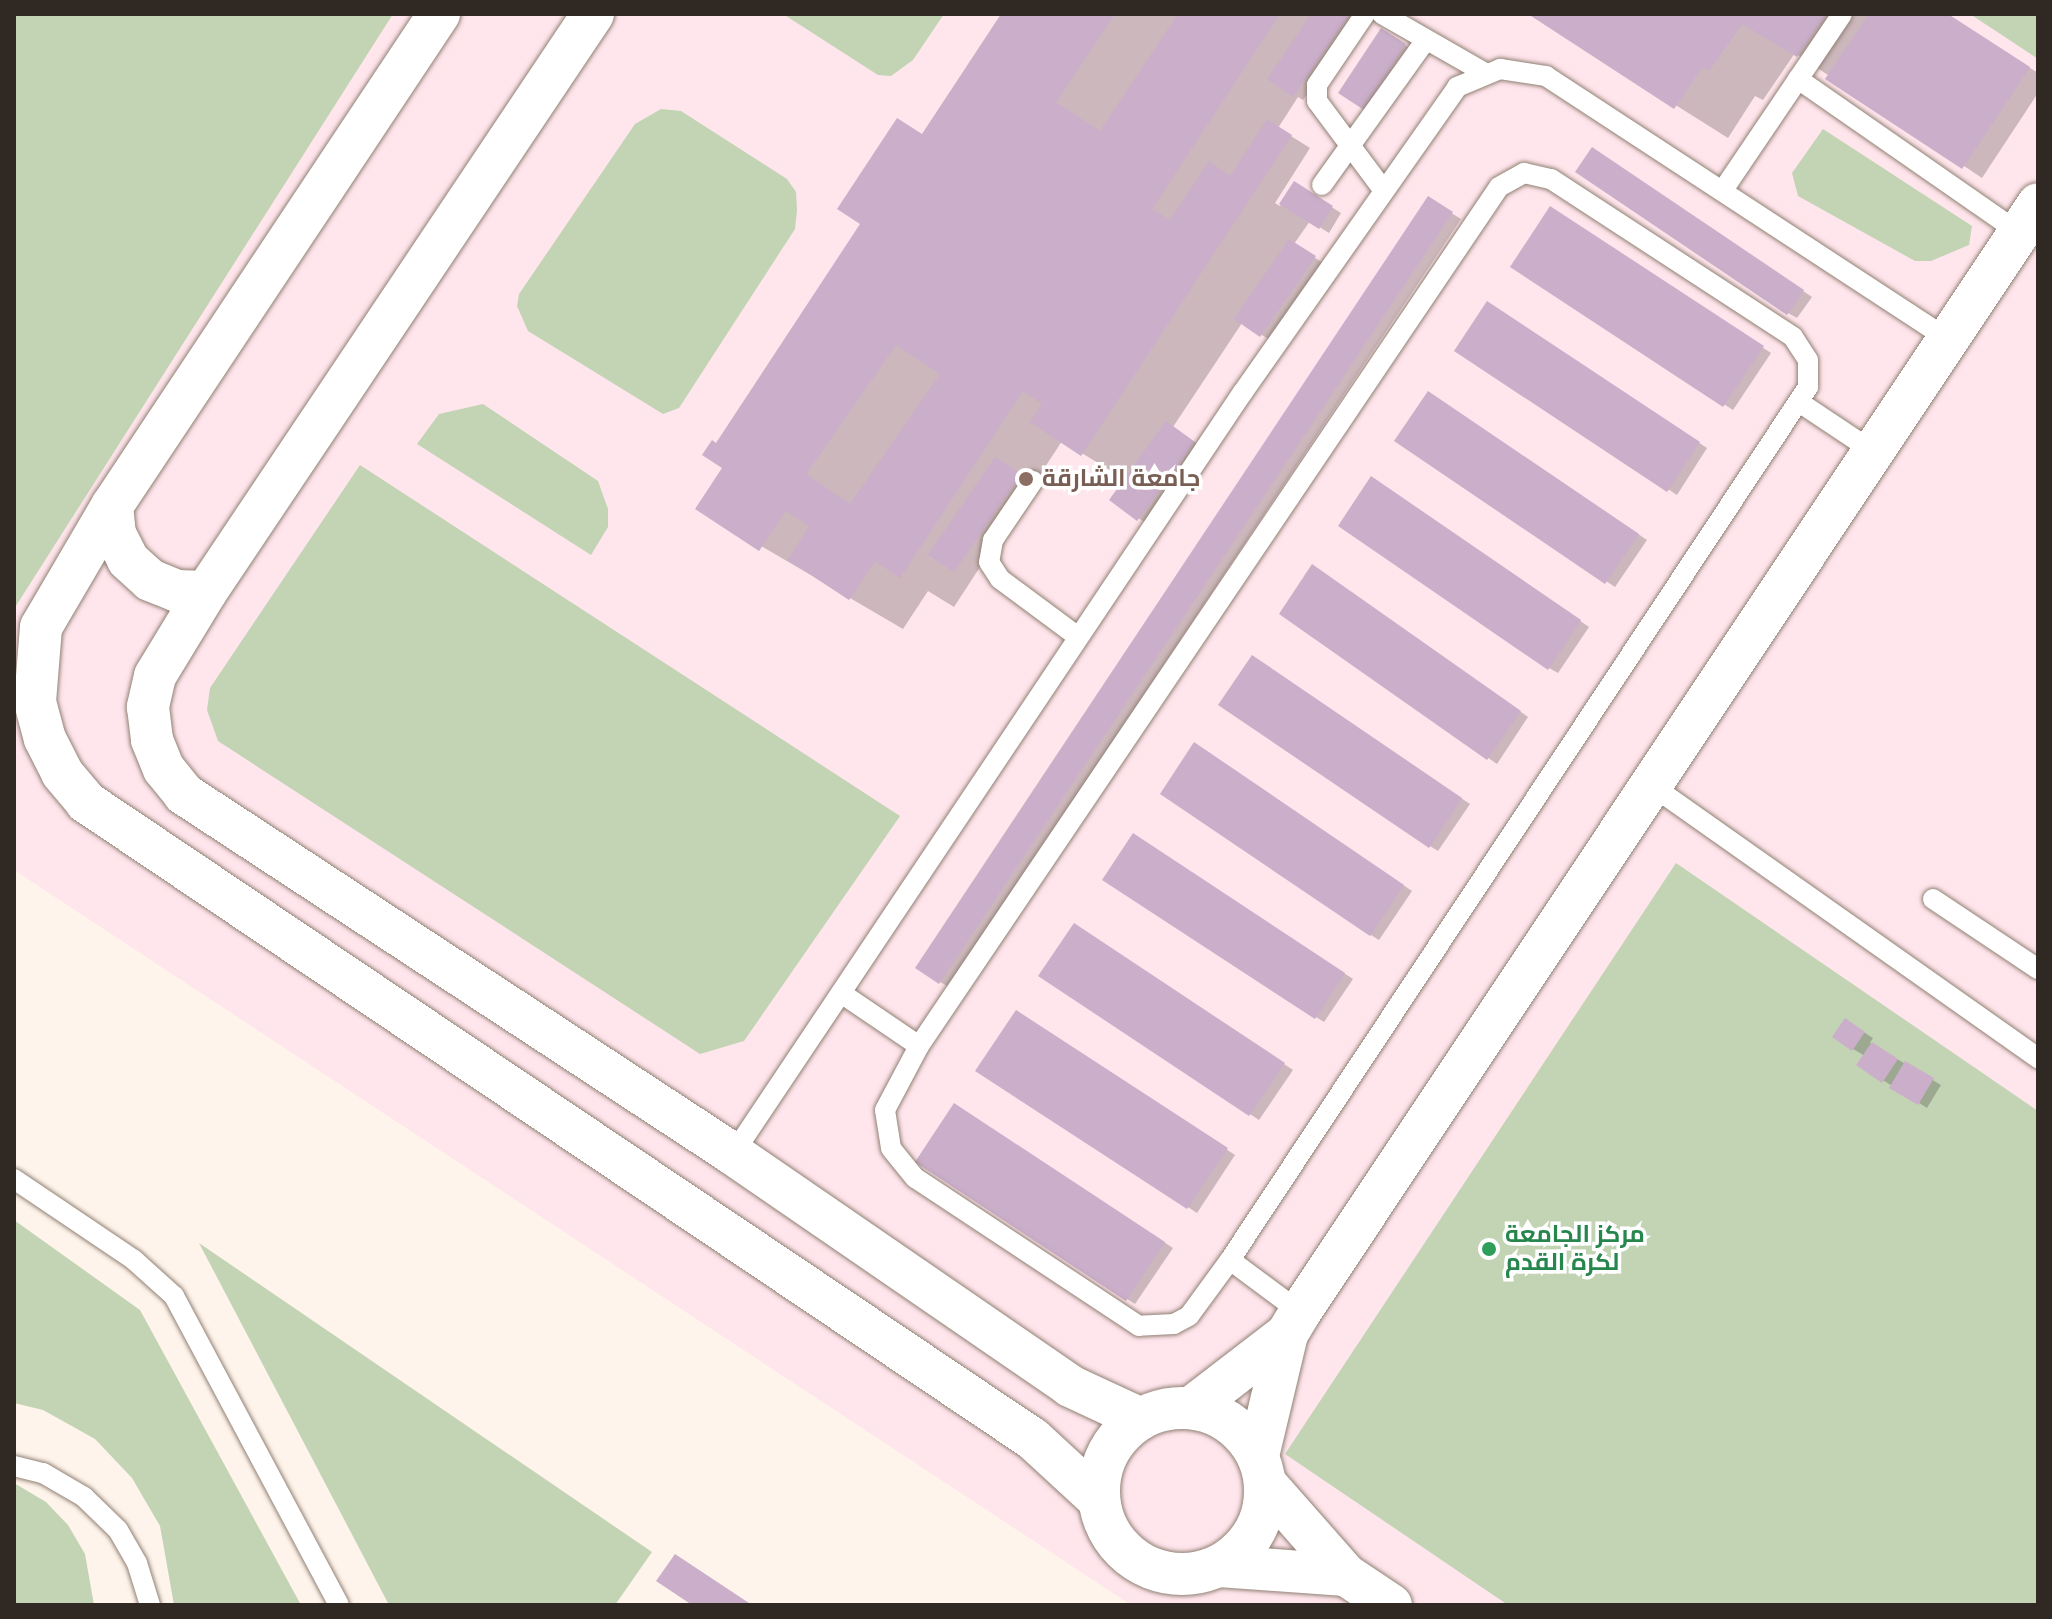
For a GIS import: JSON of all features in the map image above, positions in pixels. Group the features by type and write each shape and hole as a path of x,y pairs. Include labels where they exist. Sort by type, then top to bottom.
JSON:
{"street":[{"path":"439,14 112,506 41,627 34,664 35,702 45,739 62,773 86,802 1033,1439 1098,1499"},
{"path":"593,14 206,592 155,676 148,707 152,740 164,769 184,794 733,1154 1070,1386 1141,1419"},
{"path":"1294,1323 1262,1470 1262,1517 1245,1546 1219,1566 1193,1574 1166,1573 1141,1564 1120,1548 1105,1525 1098,1499 1108,1453 1141,1419 1191,1408 1294,1323 2028,218"},
{"path":"112,506 115,534 128,560 150,580 177,591 206,592"},
{"path":"1191,1408 1218,1416 1242,1433 1262,1470 1346,1575 1391,1605"},
{"path":"1219,1566 1346,1575"}],"lane":[{"path":"1365,14 1316,93 1319,108 1384,191"},
{"path":"1382,14 1485,73"},
{"path":"1723,190 1842,14"},
{"path":"1322,185 1425,41"},
{"path":"733,1154 1078,637 1446,98 1485,73 1516,69 1546,76 1948,339"},
{"path":"1798,79 2028,218"},
{"path":"1538,173 1551,179 1793,337 1802,348 1810,374 1799,402 1230,1260 1189,1316 1174,1324 1139,1326 915,1178 891,1148 885,1110 919,1046 1499,187 1511,178 1538,173"},
{"path":"1799,402 1874,452"},
{"path":"1033,481 993,540 989,562 1000,579 1078,637"},
{"path":"1651,785 2038,1058"},
{"path":"1933,899 2038,969"},
{"path":"841,993 919,1046"},
{"path":"14,1179 134,1260 174,1296 339,1605"},
{"path":"1230,1260 1294,1323"},
{"path":"14,1466 43,1473 84,1497 118,1530 137,1563 150,1605"}],"shaded area":[{"name":"جامعة الشارقة","path":"64,14 2038,14 2038,1605 1131,1605 14,870 14,88"}],"green space":[{"path":"14,14 393,14 14,609"},
{"path":"783,14 944,14 913,60 891,76 878,75"},
{"path":"1970,14 2038,14 2038,59"},
{"path":"661,109 681,111 787,179 796,192 797,210 795,229 679,408 663,414 528,331 517,306 519,294 635,124"},
{"path":"1823,129 1972,226 1969,245 1931,261 1915,261 1798,196 1792,173"},
{"path":"483,404 598,481 608,509 608,527 591,555 417,444 439,414"},
{"path":"360,465 900,816 744,1041 700,1054 218,741 207,710 210,688"},
{"path":"1676,863 2038,1111 2038,1605 1508,1605 1285,1454"},
{"path":"14,1220 140,1310 301,1605 174,1605 160,1526 132,1478 95,1439 43,1410 14,1403"},
{"path":"199,1243 652,1552 615,1605 389,1605"},
{"path":"14,1483 46,1502 68,1525 85,1554 94,1605 14,1605"}],"building":[{"path":"1001,14 1115,14 1056,102 1100,131 1178,14 1280,14 1152,209 1170,220 1209,161 1230,176 1267,119 1292,135 1081,456 1030,422 1042,404 1023,391 900,578 875,561 849,600 788,560 809,526 786,511 759,551 695,509 722,468 702,455 712,440 716,443 860,224 837,209 897,118 922,134","holes":["896,345 940,374 850,504 806,474"]},
{"path":"1311,14 1350,14 1293,97 1267,79"},
{"path":"1528,14 1827,14 1797,57 1742,24 1709,71 1702,67 1674,109"},
{"path":"1869,14 1948,14 2030,67 1962,169 1825,79"},
{"path":"1381,28 1406,44 1364,110 1338,93"},
{"path":"1592,147 1804,290 1787,315 1575,172"},
{"path":"1294,181 1333,206 1319,229 1279,204"},
{"path":"1428,196 1453,212 939,984 915,968"},
{"path":"1550,206 1764,346 1723,407 1510,267"},
{"path":"1289,239 1316,256 1260,337 1234,319"},
{"path":"1487,301 1700,442 1667,492 1454,351"},
{"path":"1428,391 1639,534 1605,584 1394,441"},
{"path":"1166,421 1195,442 1137,521 1109,500"},
{"path":"995,457 1021,474 954,572 928,555"},
{"path":"1371,476 1581,620 1548,670 1338,526"},
{"path":"1312,564 1521,711 1487,760 1279,614"},
{"path":"1252,655 1462,798 1429,848 1218,705"},
{"path":"1194,742 1404,885 1370,936 1160,794"},
{"path":"1133,833 1345,973 1315,1019 1102,880"},
{"path":"1074,923 1285,1063 1249,1116 1038,976"},
{"path":"1016,1010 1228,1148 1187,1209 975,1071"},
{"path":"1845,1018 1865,1032 1852,1051 1832,1037"},
{"path":"1872,1042 1898,1059 1882,1083 1856,1065"},
{"path":"1905,1061 1934,1078 1918,1105 1889,1088"},
{"path":"954,1103 1165,1242 1126,1301 915,1162"},
{"path":"675,1554 752,1605 692,1605 656,1581"}],"place":[{"name":"جامعة الشارقة","path":"1026,479"},
{"name":"مركز الجامعة لكرة القدم","path":"1489,1249"}]}
